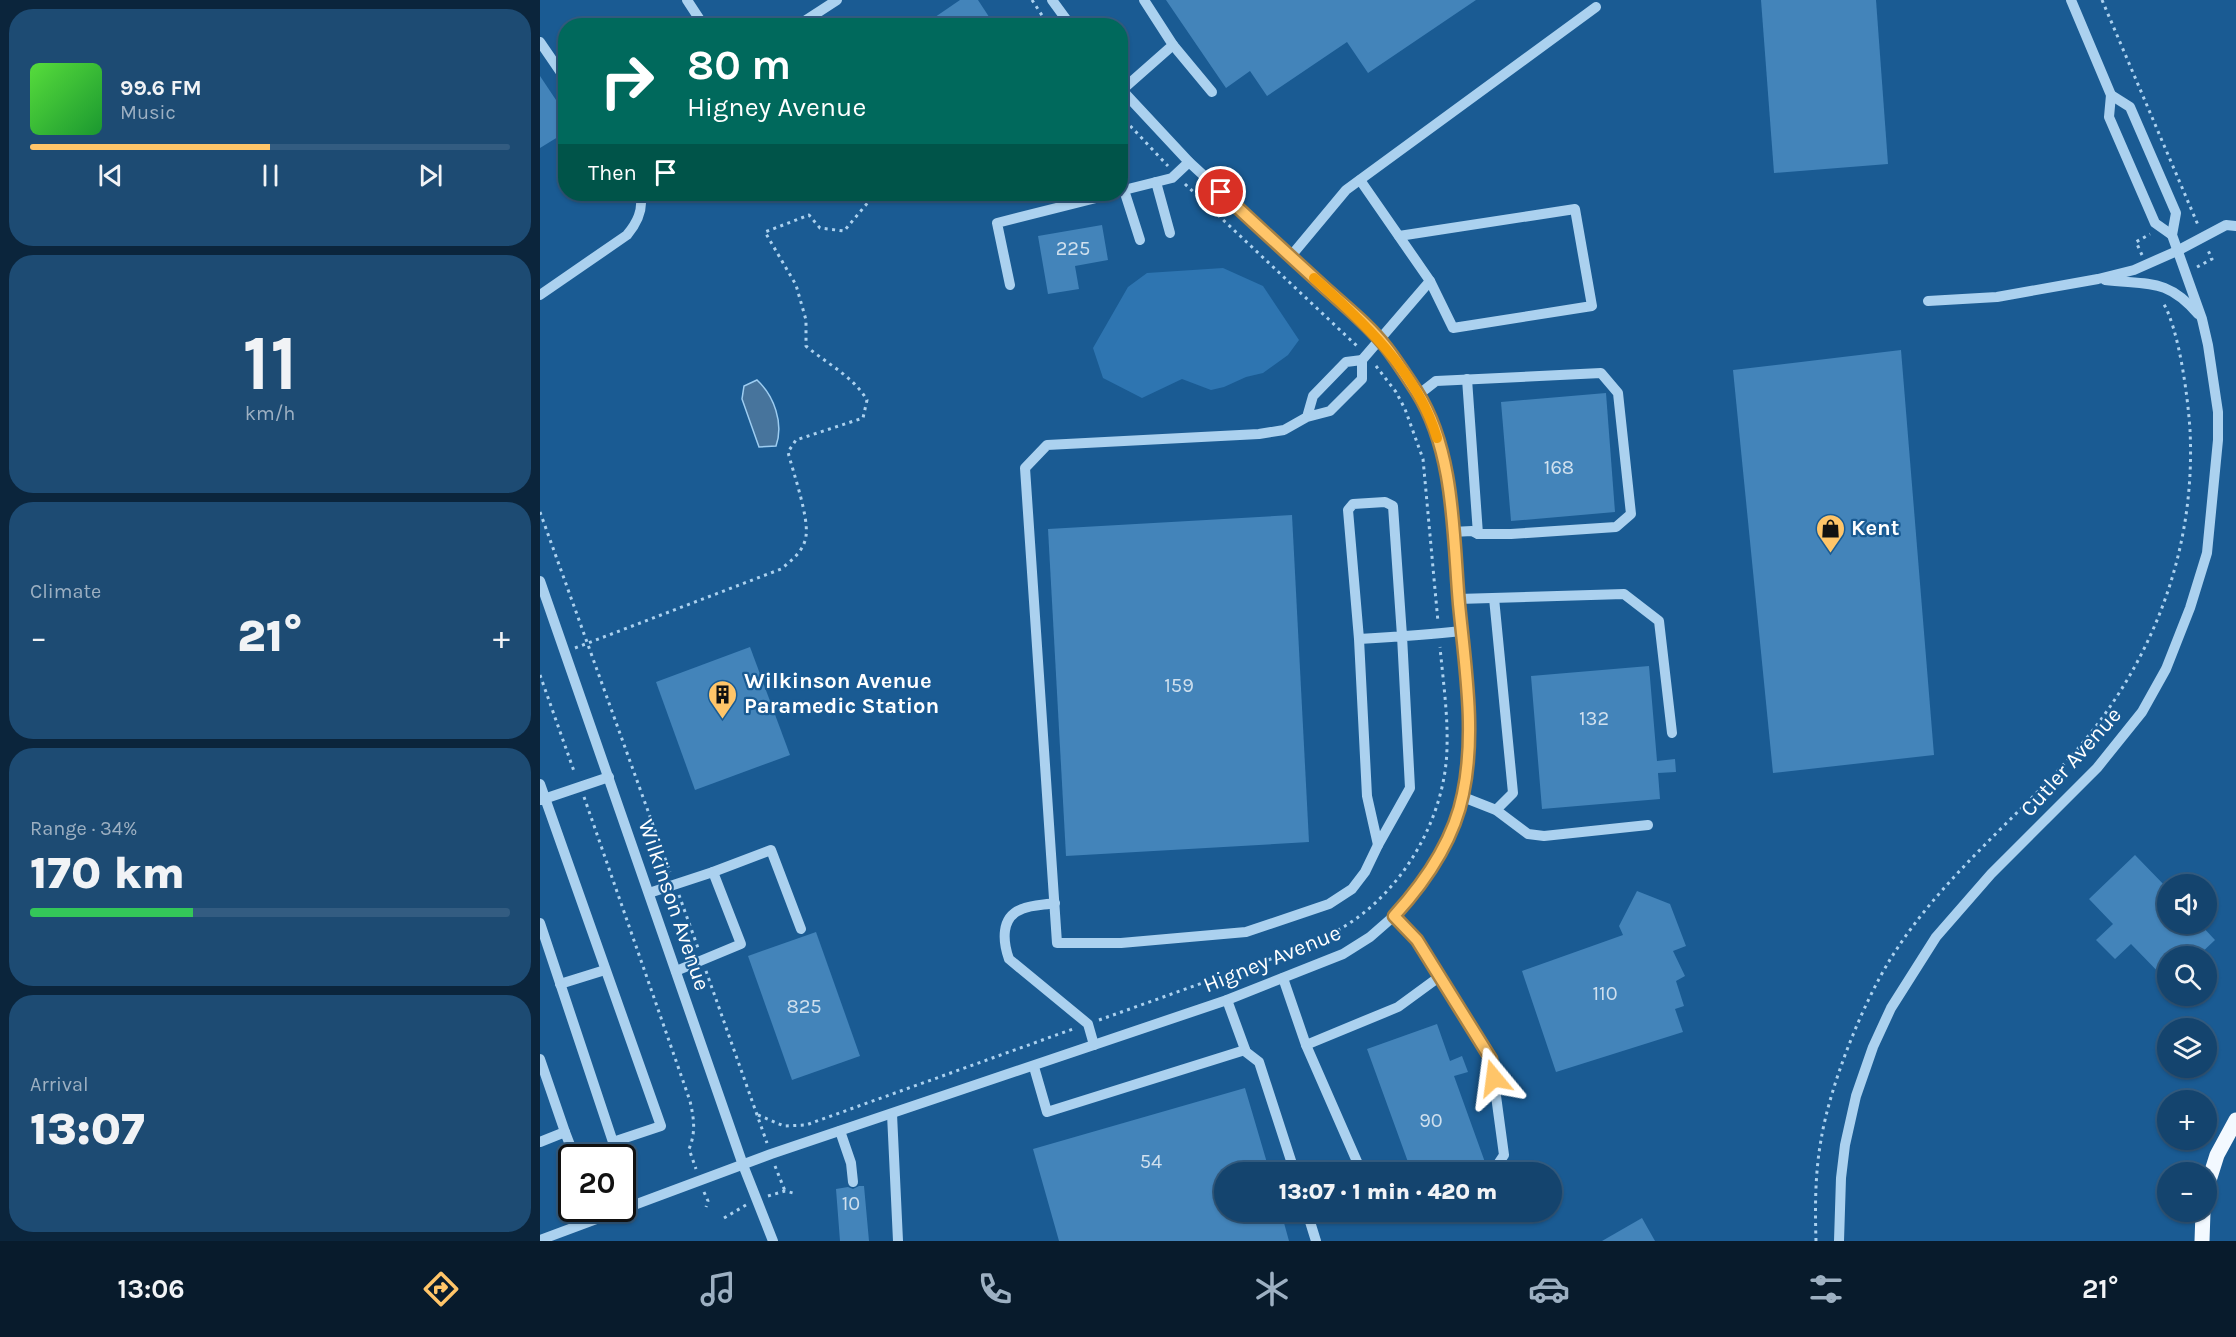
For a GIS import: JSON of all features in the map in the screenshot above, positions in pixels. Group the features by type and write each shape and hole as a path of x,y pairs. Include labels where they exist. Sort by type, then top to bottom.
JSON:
{"main road":[{"path":"2215,1162 2235,1123"},
{"path":"2202,1241 2203,1222"}],"street":[{"path":"687,0 699,18"},
{"path":"809,18 837,0"},
{"path":"1052,0 1065,18"},
{"path":"1144,0 1173,45 1212,92"},
{"name":"Cutler Avenue","path":"2070,0 2111,95 2109,117 2155,223 2172,235"},
{"path":"1290,256 1346,190 1596,7"},
{"path":"540,42 558,68"},
{"path":"1128,83 1173,45"},
{"name":"Cutler Avenue","path":"1839,1241 1841,1178 1845,1145 1856,1096 1869,1056 1890,1008 1936,937 1991,874 2097,768 2142,712 2166,669 2190,608 2207,554 2218,440 2214,378 2202,319 2172,235 2176,213 2130,107 2111,95"},
{"name":"Higney Avenue","path":"636,1202 1227,1000 1343,954 1370,937 1414,894 1434,864 1449,835 1463,797 1468,763 1467,692 1449,488 1437,435 1419,395 1379,339 1189,162 1128,97"},
{"path":"1128,189 1172,178 1189,162"},
{"path":"1360,180 1430,281 1453,328 1592,306 1575,209 1399,236"},
{"path":"1156,182 1170,233"},
{"path":"540,295 627,235 637,223 640,201"},
{"path":"1010,285 998,223 1084,201"},
{"path":"1126,201 1140,240"},
{"path":"1928,301 1997,297 2098,279 2134,270 2233,224"},
{"path":"2098,279 2158,285 2172,290 2185,299 2202,319"},
{"path":"1378,845 1368,796 1359,639 1348,510 1353,504 1385,501 1393,506 1410,788 1365,872 1352,889 1329,904 1246,932 1121,943 1057,943 1025,468 1047,446 1259,434 1284,430 1307,417 1330,411 1362,379 1364,357 1430,281"},
{"path":"1307,417 1314,396 1346,362 1364,357"},
{"path":"1419,395 1436,381 1602,373 1618,393 1631,514 1616,527 1478,534 1472,531 1452,532"},
{"path":"1467,379 1478,534"},
{"name":"Wilkinson Avenue","path":"540,581 743,1165 773,1241"},
{"path":"1458,599 1624,594 1659,621 1672,733"},
{"path":"1494,598 1513,793 1496,810"},
{"path":"1359,639 1461,631"},
{"path":"543,800 609,777"},
{"path":"540,784 543,800 661,1126 614,1142 540,923"},
{"path":"1463,797 1496,810 1528,834 1544,836 1648,825"},
{"path":"649,893 771,850 801,929"},
{"path":"676,971 741,944 713,872"},
{"path":"1055,903 1020,909 1009,919 1005,928 1004,945 1009,959 1088,1024 1094,1045"},
{"path":"1394,916 1417,940 1491,1059 1503,1155 1499,1162"},
{"path":"560,984 605,970"},
{"path":"1306,1045 1398,1007 1439,977"},
{"path":"1283,978 1306,1045 1357,1162"},
{"path":"1227,1000 1245,1050 1259,1062 1291,1162"},
{"path":"1034,1067 1047,1112 1245,1050"},
{"path":"540,1059 570,1144"},
{"path":"892,1114 898,1241"},
{"path":"840,1131 851,1163 853,1182"},
{"path":"540,1142 565,1132"},
{"name":"Higney Avenue","path":"540,1239 579,1222"},
{"path":"1310,1222 1316,1241"}],"path":[{"path":"1032,0 1044,18"},
{"path":"2103,0 2191,209"},
{"path":"1128,123 1172,170"},
{"path":"758,1115 784,1126 806,1125 1308,946 1347,925 1382,897 1414,856 1425,835 1436,809 1447,748 1423,459 1405,408 1396,392 1341,329 1179,178"},
{"path":"565,652 780,569 797,556 806,536 805,518 788,452 796,440 863,418 867,400 860,387 806,346 806,320 796,285 765,232 809,215 820,228 844,231 869,201"},
{"path":"1816,1241 1815,1193 1821,1140 1834,1087 1862,1017 1890,960 1915,922 1944,886 2074,752 2103,716 2130,677 2169,593 2182,545 2189,500 2191,455 2189,411 2182,365 2168,312 2163,302 2156,297 2158,285"},
{"path":"540,512 785,1191"},
{"path":"540,675 690,1101 695,1120 689,1149 708,1201 706,1208"},
{"path":"724,1218 757,1199 785,1191 793,1193"}],"shaded area":[{"path":"1223,268 1263,286 1299,340 1288,355 1263,373 1211,390 1182,379 1142,398 1103,378 1093,348 1128,287 1147,273"},
{"path":"757,380 763,386 776,410 779,428 776,446 759,447 742,399 744,386"}],"building":[{"path":"960,0 978,0 990,18 934,18"},
{"path":"1166,0 1476,0 1368,73 1347,42 1267,96 1250,71 1226,88"},
{"path":"1761,0 1876,0 1888,164 1774,173"},
{"path":"540,76 558,103 558,137 540,148"},
{"path":"1102,225 1108,260 1075,266 1079,289 1048,294 1038,236"},
{"path":"1901,350 1934,755 1773,773 1733,370"},
{"path":"1606,393 1615,512 1511,521 1501,402"},
{"path":"1292,515 1309,842 1066,856 1048,529"},
{"name":"Wilkinson Avenue Paramedic Station","path":"750,647 790,755 695,790 656,682"},
{"path":"1649,666 1657,761 1675,759 1676,772 1658,773 1660,799 1542,809 1531,676"},
{"path":"2135,855 2157,878 2157,934 2209,934 2215,940 2209,946 2157,946 2157,971 2131,944 2115,959 2096,940 2113,924 2089,899"},
{"path":"1637,891 1670,904 1686,946 1673,951 1685,976 1676,981 1684,1006 1675,1009 1683,1032 1556,1072 1522,971 1623,935 1619,926"},
{"path":"816,932 860,1056 792,1080 748,956"},
{"path":"1437,1024 1450,1061 1462,1056 1468,1072 1454,1076 1485,1162 1408,1162 1367,1049"},
{"path":"1245,1088 1267,1162 1214,1162 1214,1222 1284,1222 1289,1241 1059,1241 1033,1149"},
{"path":"864,1186 869,1241 840,1241 836,1189 848,1187 853,1189"},
{"path":"1642,1218 1655,1241 1602,1241"}],"slow traffic":[{"path":"1314,278 1386,347 1419,395 1437,438"}],"place":[{"name":"Kent","path":"1830,554"},
{"name":"Wilkinson Avenue Paramedic Station","path":"723,720"}],"route":[{"path":"1221,192 1340,301 1386,347 1419,395 1437,435 1449,488 1467,692 1468,763 1463,797 1449,835 1434,864 1414,894 1394,916 1417,940 1491,1059 1494,1078"}]}
